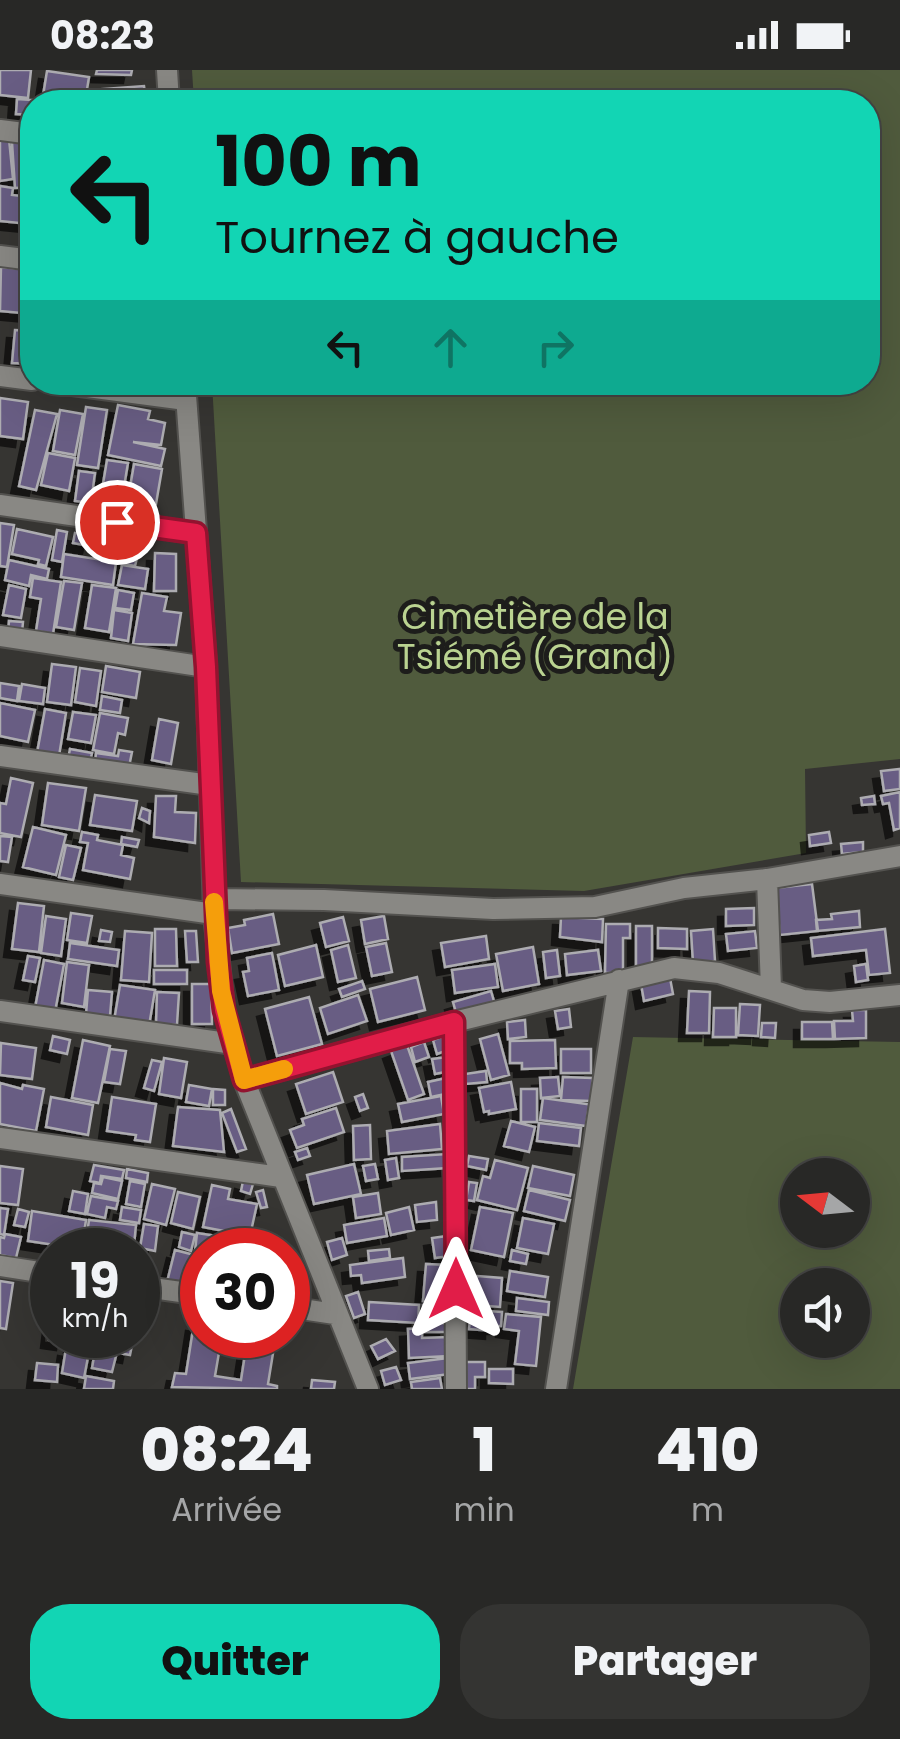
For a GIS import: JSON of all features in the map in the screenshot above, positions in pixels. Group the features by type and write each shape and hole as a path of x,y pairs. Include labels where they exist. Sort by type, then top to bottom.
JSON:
{"street":[{"path":"186,395 206,667 214,906 221,991 244,1080 368,1389"},
{"path":"0,505 196,533"},
{"path":"0,636 206,667"},
{"path":"0,756 210,785"},
{"path":"0,884 214,906 546,910 595,907 684,888 767,879 900,856"},
{"path":"767,879 771,989"},
{"path":"244,1080 454,1022 674,968 693,968 803,1000 830,1002 900,995"},
{"path":"556,1389 619,980"},
{"path":"0,1011 234,1044"},
{"path":"454,1022 456,1389"},
{"path":"0,1138 281,1177"},
{"path":"0,1266 30,1271"},
{"path":"310,1310 335,1314"}],"green space":[{"name":"Cimetière de la Tsiémé (Grand)","path":"192,70 900,70 900,759 805,769 806,853 584,891 241,882 213,395 880,395 880,90 193,90"},
{"path":"633,1037 900,1042 900,1389 573,1389"}],"building":[{"path":"0,70 31,70 29,90 20,90 20,97 0,95"},
{"path":"97,70 132,70 131,75 96,74"},
{"path":"47,71 89,77 87,90 44,90"},
{"path":"144,86 144,90 91,90"},
{"path":"9,139 13,179 0,181 0,140"},
{"path":"20,141 20,188 15,188 12,142"},
{"path":"0,186 13,188 12,195 20,196 20,223 0,221"},
{"path":"1,267 20,269 20,313 0,311"},
{"path":"15,330 20,330 20,363 12,363"},
{"path":"0,398 28,402 23,439 0,436"},
{"path":"118,405 150,411 148,419 165,423 161,445 133,442 165,449 161,466 108,455"},
{"path":"86,407 107,410 98,468 77,465"},
{"path":"35,410 57,414 36,490 19,486"},
{"path":"60,410 83,414 75,455 53,451"},
{"path":"48,453 75,458 69,491 41,485"},
{"path":"107,460 128,463 124,487 103,484"},
{"path":"134,464 162,469 156,504 128,499"},
{"path":"79,471 95,473 91,503 75,501"},
{"path":"0,523 14,525 7,567 0,566"},
{"path":"17,529 53,537 46,566 38,564 39,560 12,554"},
{"path":"57,530 67,532 62,562 52,560"},
{"path":"75,533 92,535 90,546 73,543"},
{"path":"107,534 121,536 119,551 104,549"},
{"path":"122,551 138,554 135,566 119,563"},
{"path":"155,553 176,554 176,591 154,591"},
{"path":"64,554 116,562 113,585 61,577"},
{"path":"9,560 49,569 47,579 31,575 29,586 5,580"},
{"path":"122,565 148,569 145,589 118,585"},
{"path":"33,578 61,582 53,634 36,631 41,599 30,597"},
{"path":"64,581 82,583 74,630 56,627"},
{"path":"9,585 26,589 21,618 3,615"},
{"path":"92,585 116,588 109,632 85,628"},
{"path":"118,590 134,593 131,610 115,608"},
{"path":"142,593 167,597 164,611 181,613 176,645 133,644"},
{"path":"114,610 132,613 128,641 111,638"},
{"path":"9,621 23,622 22,633 8,632"},
{"path":"52,664 76,667 71,705 47,702"},
{"path":"106,666 140,672 136,698 102,692"},
{"path":"80,668 101,671 96,706 75,702"},
{"path":"0,683 19,686 17,701 0,698"},
{"path":"22,684 45,688 43,704 19,701"},
{"path":"102,696 122,700 120,713 100,710"},
{"path":"0,703 35,710 28,742 0,736"},
{"path":"45,709 66,713 59,756 37,753"},
{"path":"73,712 96,715 91,743 68,739"},
{"path":"100,713 128,718 125,735 118,733 114,754 93,750"},
{"path":"159,719 178,723 171,764 152,760"},
{"path":"70,749 92,753 90,762 68,759"},
{"path":"119,750 132,752 129,767 95,762 96,753 118,756"},
{"path":"900,769 900,789 884,791 881,771"},
{"path":"11,778 33,783 21,837 0,833 0,803 6,804"},
{"path":"48,783 86,788 79,831 42,825"},
{"path":"900,792 900,828 894,830 889,803 883,804 881,796"},
{"path":"95,795 137,801 132,831 90,825"},
{"path":"156,796 176,796 175,812 196,813 195,843 154,837"},
{"path":"874,796 875,804 862,805 861,798"},
{"path":"142,808 150,811 149,823 139,818"},
{"path":"33,827 66,835 56,875 23,867"},
{"path":"82,832 98,835 97,840 123,845 121,855 134,858 130,879 83,870 88,843 80,842"},
{"path":"829,832 831,843 810,846 809,835"},
{"path":"0,836 12,837 8,862 0,861"},
{"path":"122,837 139,840 137,847 121,844"},
{"path":"863,842 863,852 842,854 841,844"},
{"path":"66,845 81,848 73,880 59,877"},
{"path":"812,884 818,931 780,935 775,888"},
{"path":"18,903 44,906 39,952 12,949"},
{"path":"754,908 754,925 726,926 726,909"},
{"path":"859,911 860,927 817,931 816,920"},
{"path":"71,913 92,916 87,943 67,940"},
{"path":"273,914 279,944 232,953 228,928"},
{"path":"46,916 66,919 61,956 41,953"},
{"path":"384,916 388,939 365,944 361,920"},
{"path":"343,917 349,941 326,947 320,923"},
{"path":"561,917 603,919 602,942 560,937"},
{"path":"606,924 630,924 630,938 623,938 623,973 605,973"},
{"path":"636,926 652,926 652,971 636,971"},
{"path":"658,928 687,929 687,949 658,948"},
{"path":"155,929 176,929 177,966 155,966"},
{"path":"713,929 715,961 693,963 691,931"},
{"path":"885,929 890,973 869,975 866,950 813,956 811,938"},
{"path":"101,930 112,932 110,942 99,941"},
{"path":"125,931 152,933 149,982 121,980"},
{"path":"185,931 196,931 198,962 187,962"},
{"path":"755,931 757,948 728,951 726,934"},
{"path":"486,936 489,959 445,967 441,943"},
{"path":"70,943 119,950 117,966 68,959"},
{"path":"386,943 392,972 372,976 366,947"},
{"path":"316,945 323,977 285,986 278,955"},
{"path":"348,945 356,978 338,982 331,950"},
{"path":"533,947 539,984 503,991 496,954"},
{"path":"557,950 560,976 546,978 543,952"},
{"path":"598,950 601,971 567,975 565,954"},
{"path":"272,953 279,990 248,996 243,972 249,971 247,958"},
{"path":"28,956 40,958 35,982 23,980"},
{"path":"44,960 64,964 55,1012 35,1008"},
{"path":"67,962 89,965 84,1007 62,1003"},
{"path":"495,964 498,987 455,993 452,970"},
{"path":"866,964 868,980 856,982 854,966"},
{"path":"154,970 187,970 187,984 154,984"},
{"path":"417,977 425,1010 378,1022 370,989"},
{"path":"670,978 673,994 644,1001 641,984"},
{"path":"362,981 365,989 342,997 339,989"},
{"path":"192,984 211,984 212,1024 192,1024"},
{"path":"120,985 155,990 149,1026 114,1021"},
{"path":"88,990 112,992 110,1016 86,1014"},
{"path":"491,991 496,1008 457,1016 453,1002"},
{"path":"689,991 710,992 709,1033 687,1033"},
{"path":"157,992 179,993 177,1025 156,1024"},
{"path":"358,995 367,1021 328,1034 320,1008"},
{"path":"309,997 322,1044 277,1056 265,1009"},
{"path":"740,1004 760,1005 758,1036 738,1035"},
{"path":"714,1008 736,1008 736,1037 713,1037"},
{"path":"569,1009 571,1027 558,1029 555,1011"},
{"path":"852,1010 866,1010 866,1038 835,1039 834,1021 853,1021"},
{"path":"525,1020 526,1037 508,1039 507,1022"},
{"path":"802,1022 832,1022 833,1039 802,1039"},
{"path":"762,1023 776,1023 775,1038 761,1037"},
{"path":"498,1034 509,1075 491,1080 480,1039"},
{"path":"53,1036 70,1040 67,1054 50,1050"},
{"path":"444,1036 448,1050 437,1054 433,1040"},
{"path":"83,1040 110,1046 98,1103 72,1098"},
{"path":"555,1040 556,1068 522,1069 522,1063 510,1063 510,1041"},
{"path":"424,1042 429,1057 415,1062 411,1047"},
{"path":"1,1043 36,1048 32,1079 0,1075"},
{"path":"407,1045 424,1094 408,1100 391,1051"},
{"path":"110,1049 126,1051 120,1084 104,1082"},
{"path":"561,1049 591,1049 591,1073 561,1073"},
{"path":"447,1057 450,1071 435,1074 432,1059"},
{"path":"164,1058 187,1062 181,1098 159,1094"},
{"path":"152,1060 162,1062 154,1091 144,1088"},
{"path":"486,1071 487,1082 466,1084 465,1074"},
{"path":"333,1072 343,1102 306,1114 296,1084"},
{"path":"558,1077 560,1096 541,1098 540,1078"},
{"path":"563,1077 593,1078 591,1101 561,1100"},
{"path":"446,1078 450,1093 431,1097 428,1082"},
{"path":"511,1082 516,1109 484,1112 479,1088"},
{"path":"0,1083 44,1089 36,1131 0,1124"},
{"path":"189,1085 212,1089 209,1106 186,1102"},
{"path":"213,1089 225,1090 225,1105 213,1105"},
{"path":"521,1089 537,1089 537,1122 521,1122"},
{"path":"363,1094 368,1108 360,1111 355,1097"},
{"path":"441,1096 444,1114 402,1122 398,1104"},
{"path":"51,1097 93,1105 88,1135 46,1127"},
{"path":"112,1097 156,1104 150,1142 135,1140 136,1135 107,1131"},
{"path":"543,1098 594,1105 593,1113 588,1112 586,1126 540,1120"},
{"path":"178,1107 220,1110 224,1152 173,1146"},
{"path":"336,1108 344,1132 297,1148 290,1130 304,1125 302,1119"},
{"path":"231,1109 246,1149 237,1152 222,1113"},
{"path":"511,1121 535,1127 529,1152 504,1146"},
{"path":"539,1123 581,1128 579,1146 537,1141"},
{"path":"440,1124 442,1149 389,1154 387,1131"},
{"path":"370,1125 371,1159 354,1160 353,1126"},
{"path":"307,1148 310,1156 298,1160 295,1152"},
{"path":"447,1154 448,1168 402,1171 402,1157"},
{"path":"469,1156 488,1159 486,1170 467,1166"},
{"path":"396,1158 399,1178 388,1180 385,1160"},
{"path":"495,1160 528,1168 517,1210 477,1200 483,1176 490,1178"},
{"path":"354,1164 361,1194 314,1204 307,1175"},
{"path":"375,1164 378,1179 366,1181 363,1166"},
{"path":"94,1165 124,1170 122,1179 101,1176 100,1183 90,1181"},
{"path":"0,1166 23,1169 18,1205 0,1203"},
{"path":"533,1166 574,1175 570,1196 528,1188"},
{"path":"127,1169 148,1173 147,1182 126,1178"},
{"path":"103,1177 122,1181 118,1199 92,1193 94,1183 101,1184"},
{"path":"130,1181 145,1184 141,1207 126,1204"},
{"path":"243,1181 253,1184 250,1194 241,1191"},
{"path":"469,1182 477,1183 474,1201 466,1200"},
{"path":"152,1184 175,1189 166,1225 144,1219"},
{"path":"212,1185 230,1189 228,1199 257,1204 252,1228 203,1227"},
{"path":"263,1190 267,1207 261,1208 256,1192"},
{"path":"529,1190 570,1200 565,1221 524,1211"},
{"path":"73,1191 88,1194 85,1214 69,1211"},
{"path":"178,1192 200,1197 193,1228 171,1223"},
{"path":"378,1193 381,1214 356,1218 353,1197"},
{"path":"91,1196 118,1201 116,1209 107,1207 105,1218 87,1214"},
{"path":"436,1202 437,1220 417,1222 415,1205"},
{"path":"122,1207 141,1210 139,1223 120,1220"},
{"path":"409,1207 414,1230 391,1235 386,1213"},
{"path":"480,1207 513,1213 504,1257 471,1250"},
{"path":"0,1208 8,1209 4,1235 0,1234"},
{"path":"18,1209 29,1212 25,1227 14,1225"},
{"path":"32,1211 86,1220 85,1228 30,1228 28,1241"},
{"path":"384,1218 387,1236 347,1243 344,1225"},
{"path":"523,1218 554,1224 548,1254 517,1248"},
{"path":"89,1220 136,1225 136,1228 88,1228"},
{"path":"447,1236 450,1256 435,1258 432,1238"},
{"path":"0,1237 21,1237 16,1258 0,1255"},
{"path":"342,1238 347,1255 332,1260 327,1242"},
{"path":"389,1249 390,1258 369,1261 368,1251"},
{"path":"175,1250 180,1251 180,1285 167,1282"},
{"path":"512,1250 528,1254 526,1264 510,1261"},
{"path":"403,1258 405,1277 362,1283 361,1275 351,1276 350,1265"},
{"path":"426,1264 448,1265 446,1302 423,1301"},
{"path":"510,1271 548,1277 545,1297 507,1291"},
{"path":"477,1276 502,1278 500,1307 475,1305"},
{"path":"0,1281 13,1283 6,1329 0,1328"},
{"path":"358,1292 365,1314 354,1318 346,1296"},
{"path":"517,1298 549,1302 548,1315 516,1311"},
{"path":"369,1302 419,1305 418,1323 368,1320"},
{"path":"423,1305 442,1305 442,1323 447,1324 447,1332 424,1332"},
{"path":"471,1310 502,1312 501,1326 493,1326 493,1331 469,1329"},
{"path":"506,1314 541,1317 536,1366 515,1364 519,1331 504,1329"},
{"path":"422,1328 422,1338 449,1337 450,1356 409,1358 408,1329"},
{"path":"386,1339 395,1351 378,1359 371,1346"},
{"path":"64,1358 88,1358 84,1378 62,1373"},
{"path":"94,1358 116,1358 112,1372 92,1368"},
{"path":"189,1358 218,1358 215,1376 241,1380 244,1358 272,1358 268,1384 277,1389 172,1387 175,1373 186,1374"},
{"path":"448,1358 450,1374 410,1379 408,1363"},
{"path":"461,1362 485,1362 485,1377 475,1377 475,1389 461,1389"},
{"path":"37,1363 58,1365 57,1382 35,1380"},
{"path":"396,1367 401,1380 385,1385 381,1371"},
{"path":"489,1369 513,1369 513,1384 489,1383"},
{"path":"86,1376 114,1381 113,1389 84,1389"},
{"path":"440,1378 442,1389 412,1389 411,1382"},
{"path":"312,1380 335,1382 334,1389 311,1389"}],"slow traffic":[{"path":"214,902 224,1010 244,1080 284,1069"}],"route":[{"path":"117,522 196,533 206,667 218,962 224,1010 244,1080 454,1022 456,1289"}]}
